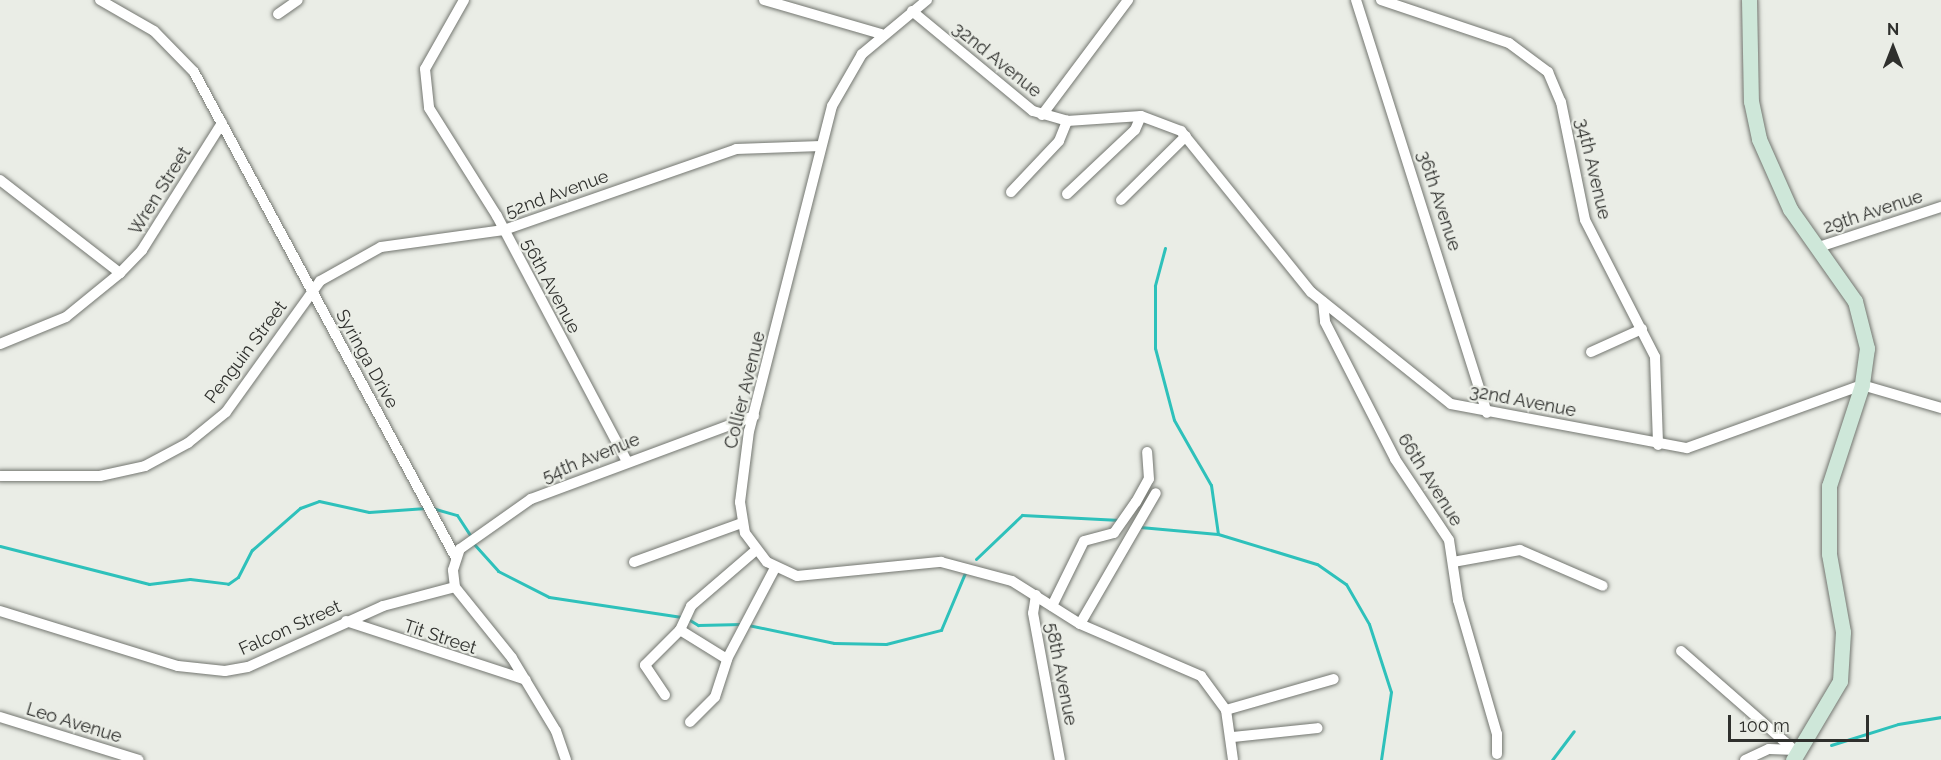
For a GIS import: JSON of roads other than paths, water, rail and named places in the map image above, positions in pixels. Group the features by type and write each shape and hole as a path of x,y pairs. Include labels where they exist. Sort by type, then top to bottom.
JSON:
{"street":[{"name":"Syringa Drive","path":"100,0 129,14 180,56 222,123 434,514 456,558 455,587"},
{"path":"278,14 298,0"},
{"name":"56th Avenue","path":"464,0 429,59 424,93 504,230 626,460"},
{"path":"764,0 881,34"},
{"name":"Collier Avenue","path":"927,0 881,34 838,90 821,146 742,470 742,523 755,551 775,568 817,576 952,563 994,573 1036,595 1080,624 1188,667 1215,689 1226,710 1233,737 1233,760"},
{"path":"1042,115 1128,0"},
{"name":"36th Avenue","path":"1356,0 1487,412"},
{"name":"34th Avenue","path":"1381,0 1509,43 1548,72 1561,102 1585,220 1642,329 1658,371 1658,445"},
{"path":"1749,0 1753,115 1772,174 1816,248 1860,315 1867,348 1862,385 1836,456 1827,521 1843,632 1840,681 1796,753"},
{"name":"32nd Avenue","path":"912,11 1023,105 1042,115 1067,121 1141,116 1186,136 1323,302 1440,398 1487,412 1658,445 1695,447 1862,385"},
{"path":"1067,194 1135,130 1141,116"},
{"path":"1011,192 1059,141 1067,121"},
{"name":"Wren Street","path":"0,344 66,317 120,273 142,250 222,123"},
{"path":"1121,200 1186,136"},
{"name":"52nd Avenue","path":"312,291 381,247 504,230 722,153 750,146 821,146"},
{"path":"0,180 120,273"},
{"name":"29th Avenue","path":"1816,248 1941,207"},
{"name":"Penguin Street","path":"0,476 100,476 145,466 180,448 226,412 312,291"},
{"name":"66th Avenue","path":"1323,302 1325,322 1395,459 1446,533 1458,600 1497,734 1497,754"},
{"path":"1591,352 1642,329"},
{"path":"1862,385 1941,408"},
{"name":"54th Avenue","path":"456,558 468,541 480,531 531,499 626,460 754,416"},
{"path":"1080,624 1131,523 1149,479 1147,452"},
{"path":"1052,606 1084,541 1131,523 1156,493"},
{"path":"634,562 742,523"},
{"path":"1453,562 1520,550 1603,586"},
{"path":"665,695 645,665 680,630 691,606 755,551"},
{"path":"690,722 715,698 727,659 775,568"},
{"path":"455,587 526,680 556,731 566,760"},
{"name":"Falcon Street","path":"0,611 205,671 248,667 346,621 455,587"},
{"name":"58th Avenue","path":"1036,595 1033,614 1060,760"},
{"name":"Tit Street","path":"346,621 526,680"},
{"path":"680,630 727,659"},
{"path":"1681,651 1796,753"},
{"path":"1226,710 1334,679"},
{"name":"Leo Avenue","path":"0,717 139,760"},
{"path":"1233,737 1318,728"},
{"path":"1745,760 1769,749 1796,753"}],"waterway":[{"path":"1165,248 1155,286 1155,348 1174,420 1211,485 1218,534"},
{"path":"0,546 149,584 190,579 228,584 238,577 252,550 300,508 319,501 369,512 426,508"},
{"path":"432,508 457,515 472,538"},
{"path":"976,559 1022,515 1120,520"},
{"path":"1140,527 1218,534 1317,564 1346,584 1369,624 1391,692 1381,760"},
{"path":"474,544 498,571 549,597 681,617"},
{"path":"748,625 834,643 886,644 941,630 965,573"},
{"path":"688,619 698,625 742,624"},
{"path":"1831,745 1898,724 1941,717"},
{"path":"1552,760 1574,731"}]}
